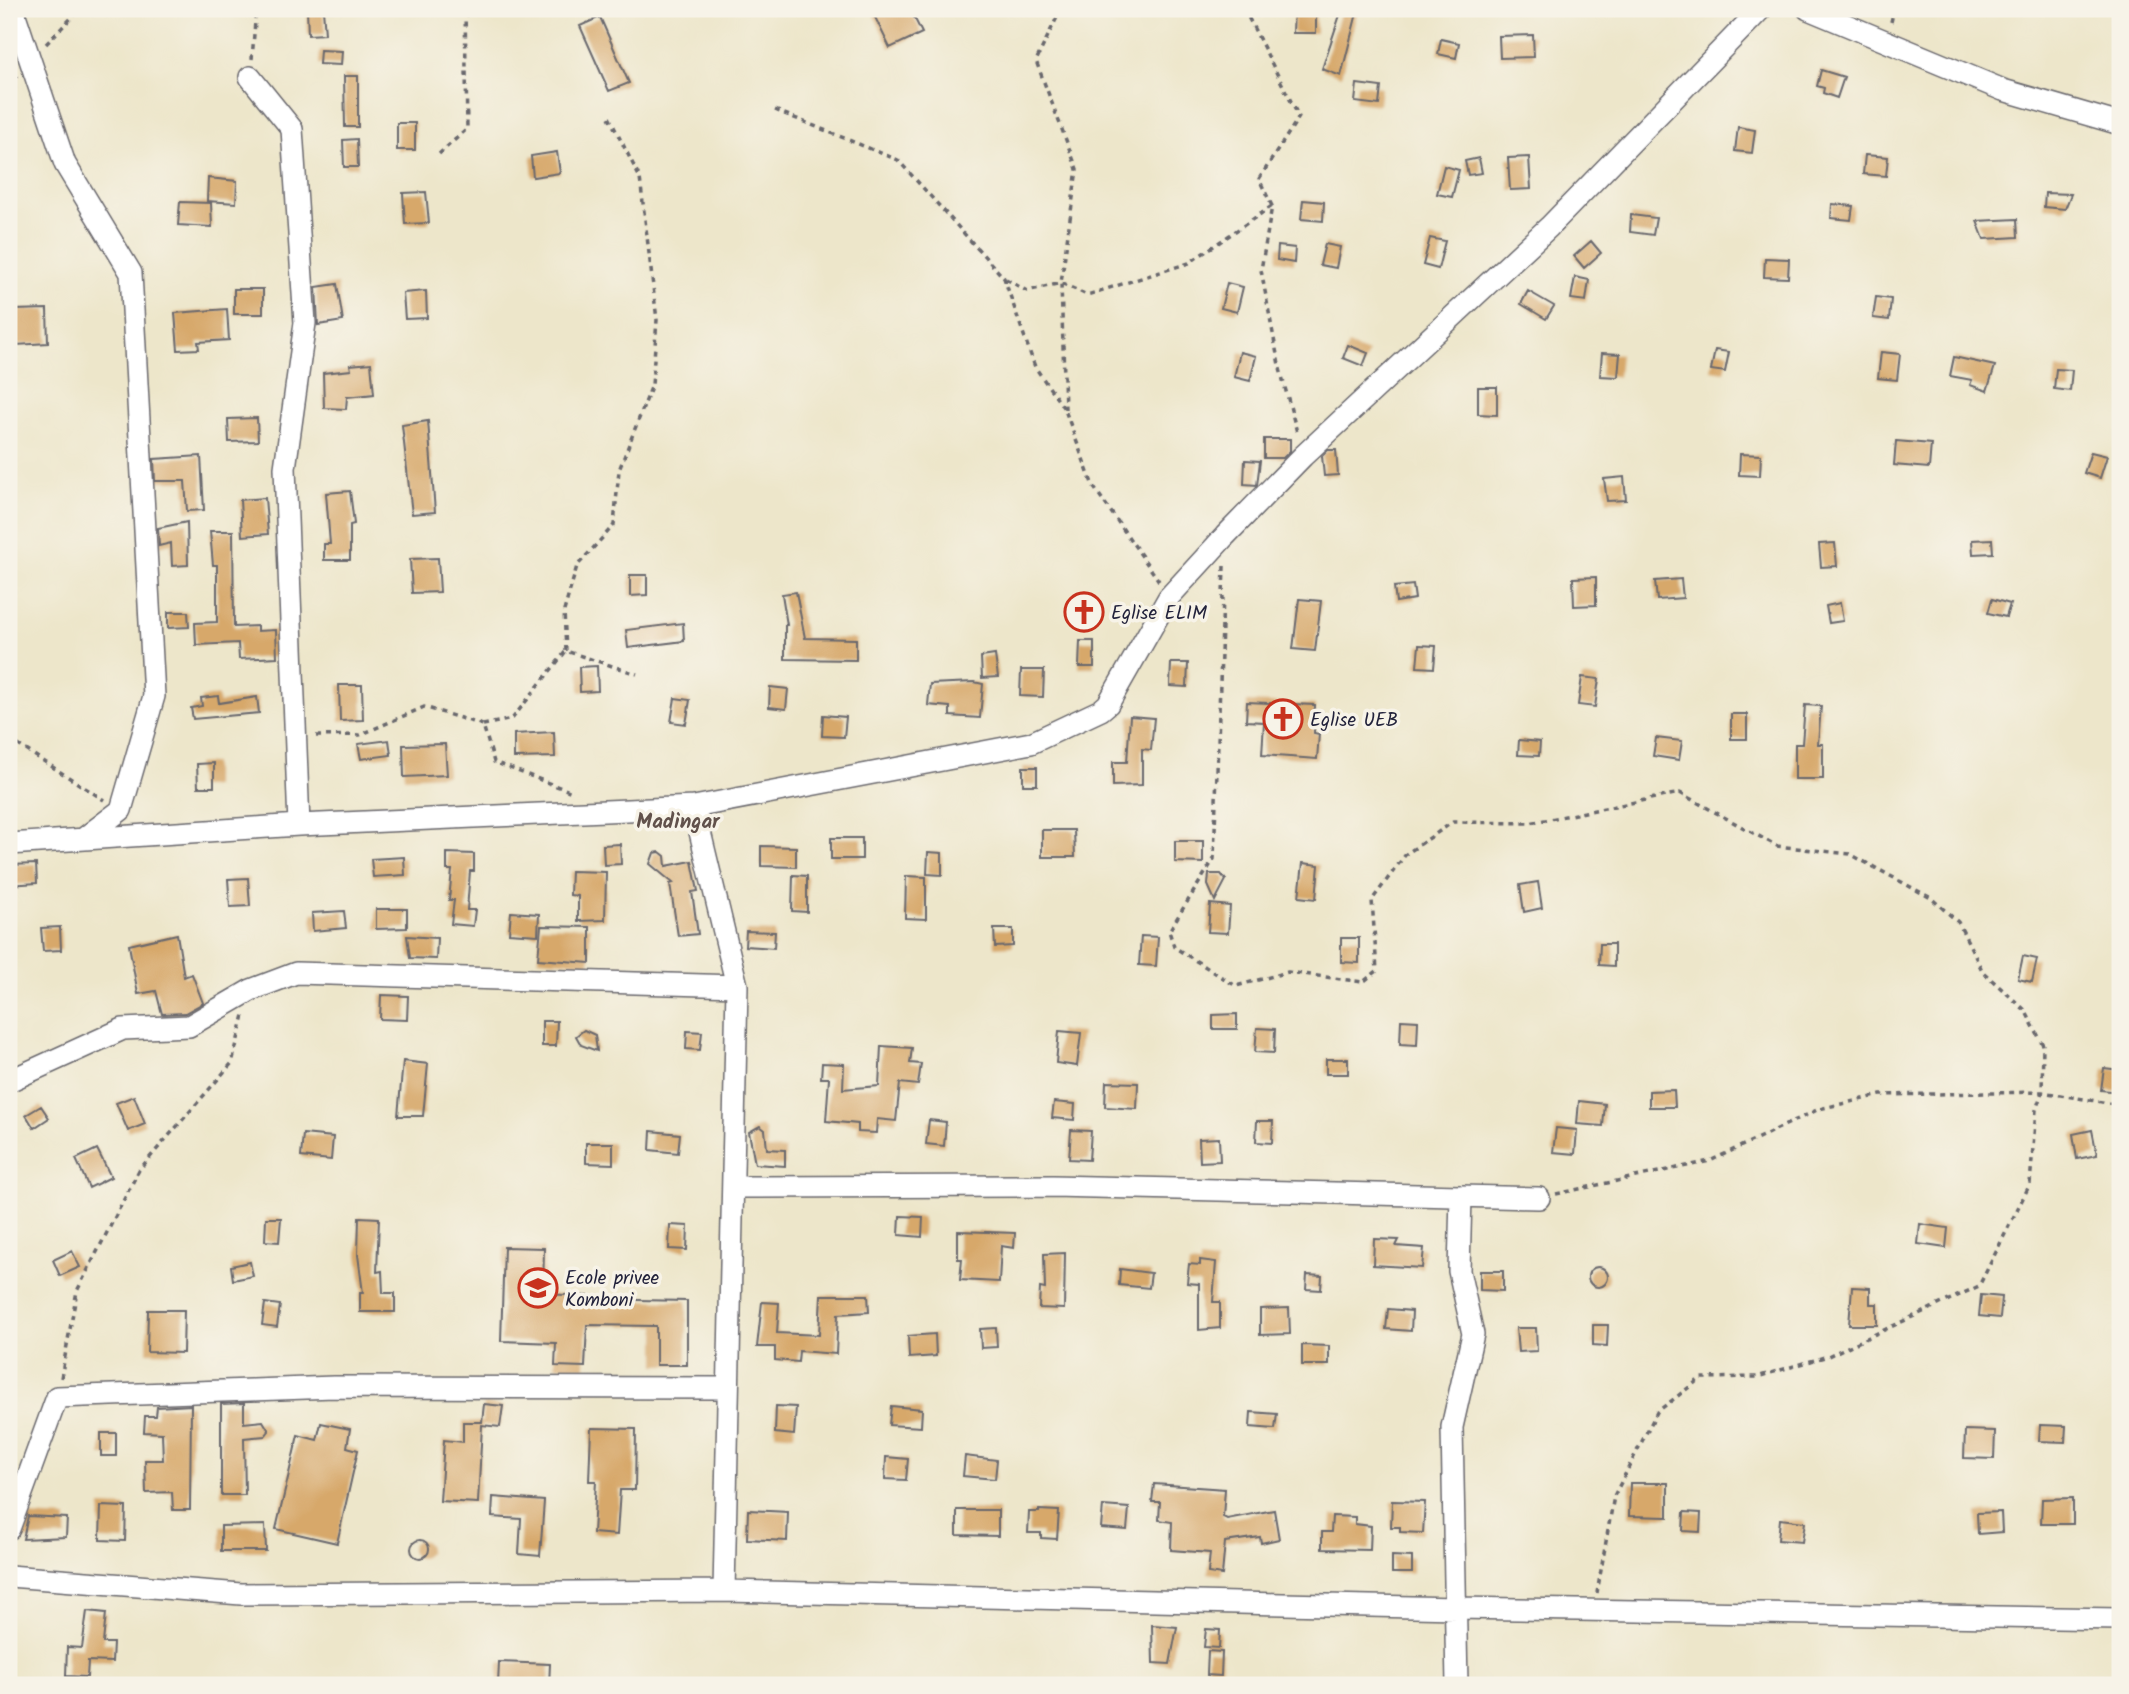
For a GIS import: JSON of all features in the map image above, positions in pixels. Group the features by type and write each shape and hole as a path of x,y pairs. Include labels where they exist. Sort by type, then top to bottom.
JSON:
{"street":[{"path":"13,9 65,164 131,273 154,696 121,810 83,839"},
{"path":"9,844 299,825 694,807 1031,743 1108,704 1169,597 1225,536 1303,456 1549,227 1761,9"},
{"path":"1808,9 2003,90 2120,124"},
{"path":"250,77 292,129 305,323 285,468 299,825"},
{"path":"694,807 737,986 735,1187 727,1388 724,1591"},
{"path":"9,1081 123,1029 190,1026 251,990 296,973 737,986"},
{"path":"735,1187 1054,1186 1539,1198"},
{"path":"1457,1685 1452,1427 1473,1334 1459,1271 1461,1196"},
{"path":"9,1529 57,1397 334,1387 727,1388"},
{"path":"9,1576 241,1594 724,1591 1456,1608 2120,1619"}],"path":[{"path":"250,77 256,9"},
{"path":"439,154 467,129 465,9"},
{"path":"610,16 611,9"},
{"path":"1061,9 1036,61 1077,169 1061,283 1065,410"},
{"path":"1244,9 1299,117 1259,179 1272,206 1261,270 1279,365 1303,456"},
{"path":"775,110 898,160 1004,278 1027,291 1061,283 1087,295 1189,263 1272,206"},
{"path":"297,737 359,734 424,707 483,725 512,719 566,651 564,611 577,566 614,525 619,470 652,385 657,320 640,178 608,115"},
{"path":"1004,278 1035,367 1065,410 1093,486 1169,597"},
{"path":"1225,536 1214,859 1168,931 1174,947 1236,986 1288,972 1363,982 1377,971 1372,900 1406,854 1453,822 1530,823 1681,793 1777,846 1850,854 1931,898 1958,922 1983,972 2025,1010 2043,1045 2042,1092 2036,1110 2030,1184 1979,1286 1828,1356 1757,1377 1701,1378 1657,1412 1614,1496 1596,1591 1604,1610"},
{"path":"566,651 637,674"},
{"path":"483,725 494,762 579,795"},
{"path":"9,739 121,810"},
{"path":"57,1397 77,1291 139,1170 232,1063 251,990"},
{"path":"1539,1198 1710,1161 1819,1109 1881,1095 2042,1092 2120,1105"}],"building":[{"path":"307,9 323,9 325,34 308,35"},
{"path":"871,9 910,9 922,33 890,48"},
{"path":"1294,9 1316,9 1316,33 1293,33"},
{"path":"1342,9 1358,9 1341,76 1322,69"},
{"path":"600,17 629,83 609,91 580,26"},
{"path":"1533,35 1534,57 1500,58 1499,36"},
{"path":"1441,39 1459,43 1456,58 1438,54"},
{"path":"320,50 342,51 341,65 319,64"},
{"path":"1821,70 1844,77 1837,98 1823,93 1824,88 1817,86"},
{"path":"344,76 358,76 358,127 345,127"},
{"path":"1357,84 1381,87 1379,105 1355,102"},
{"path":"397,123 415,123 415,150 397,150"},
{"path":"1738,127 1755,130 1752,153 1735,151"},
{"path":"357,139 358,167 344,167 343,140"},
{"path":"557,152 560,173 533,177 531,156"},
{"path":"1865,155 1888,157 1886,176 1863,174"},
{"path":"1529,157 1531,189 1510,190 1508,158"},
{"path":"1479,158 1482,173 1468,175 1465,161"},
{"path":"1444,166 1459,170 1452,197 1437,194"},
{"path":"208,178 237,181 236,203 207,201"},
{"path":"426,192 429,223 405,224 403,193"},
{"path":"2045,193 2071,194 2065,209 2044,207"},
{"path":"1303,200 1324,202 1323,221 1301,219"},
{"path":"180,202 211,203 212,227 178,225"},
{"path":"1832,204 1853,206 1851,220 1831,218"},
{"path":"1631,215 1656,218 1653,235 1630,232"},
{"path":"2017,219 2018,237 1984,239 1977,221"},
{"path":"1430,238 1445,241 1438,269 1423,265"},
{"path":"1591,241 1601,253 1584,268 1574,256"},
{"path":"1325,244 1340,247 1336,268 1320,265"},
{"path":"1278,246 1295,248 1294,263 1277,260"},
{"path":"1765,258 1789,259 1788,278 1764,277"},
{"path":"1575,277 1589,280 1586,301 1571,299"},
{"path":"1227,283 1243,287 1237,312 1221,308"},
{"path":"337,284 343,321 318,325 316,287"},
{"path":"234,289 263,289 263,314 234,314"},
{"path":"426,291 427,318 405,319 403,293"},
{"path":"1528,291 1554,306 1546,319 1521,304"},
{"path":"1876,297 1891,299 1889,320 1873,318"},
{"path":"47,309 48,343 16,345 14,310"},
{"path":"227,309 229,340 198,342 199,349 178,350 175,313"},
{"path":"1348,345 1368,353 1363,366 1343,358"},
{"path":"1715,350 1729,352 1725,372 1711,370"},
{"path":"1240,352 1256,356 1250,381 1234,377"},
{"path":"1881,352 1900,354 1897,380 1878,378"},
{"path":"1602,353 1620,354 1618,377 1600,376"},
{"path":"1954,357 1995,366 1987,391 1970,385 1972,380 1950,376"},
{"path":"371,363 374,394 347,397 346,409 324,408 323,373 351,370 350,365"},
{"path":"2056,369 2072,370 2070,391 2054,389"},
{"path":"1478,387 1497,387 1497,415 1478,414"},
{"path":"257,418 258,441 229,442 228,419"},
{"path":"428,421 435,512 412,514 402,425"},
{"path":"1264,439 1290,439 1290,451 1283,458 1264,458"},
{"path":"1896,441 1931,444 1929,468 1894,465"},
{"path":"1328,450 1336,450 1338,475 1324,476 1322,456"},
{"path":"2091,452 2107,456 2100,478 2084,473"},
{"path":"1740,454 1761,455 1760,476 1739,475"},
{"path":"201,456 204,510 187,511 185,481 155,481 154,459"},
{"path":"1245,460 1260,461 1257,485 1244,484"},
{"path":"1624,477 1626,500 1607,501 1604,479"},
{"path":"350,491 354,524 350,525 350,560 324,560 324,544 330,544 326,493"},
{"path":"265,498 268,534 242,536 240,500"},
{"path":"187,522 188,565 172,566 171,543 159,546 158,528"},
{"path":"210,531 233,531 234,627 257,626 257,631 276,630 277,657 239,659 238,643 196,645 195,623 217,622 217,565 213,565"},
{"path":"1992,539 1993,553 1973,554 1972,540"},
{"path":"1835,543 1837,566 1821,567 1819,544"},
{"path":"438,558 440,592 412,593 410,559"},
{"path":"630,575 647,575 647,595 630,596"},
{"path":"1596,577 1596,605 1574,606 1573,578"},
{"path":"1681,579 1683,598 1657,600 1655,581"},
{"path":"1413,585 1415,599 1396,602 1394,587"},
{"path":"796,592 805,638 856,639 856,660 785,659 787,625 782,594"},
{"path":"1299,599 1321,601 1315,651 1293,649"},
{"path":"1992,599 2010,604 2006,617 1988,613"},
{"path":"1840,603 1843,621 1829,623 1826,606"},
{"path":"168,612 188,612 189,627 168,628"},
{"path":"683,623 684,641 628,648 626,630"},
{"path":"1080,641 1094,641 1094,667 1079,667"},
{"path":"1419,645 1436,646 1434,668 1417,667"},
{"path":"995,655 998,677 982,678 981,657"},
{"path":"1171,663 1188,663 1187,687 1170,686"},
{"path":"597,666 598,691 580,692 579,667"},
{"path":"1021,670 1044,670 1043,697 1020,696"},
{"path":"1582,677 1599,679 1595,707 1578,705"},
{"path":"930,684 983,684 980,718 950,716 950,707 928,705"},
{"path":"339,685 362,685 363,720 340,721"},
{"path":"770,687 788,689 786,709 769,707"},
{"path":"218,696 219,703 257,697 259,713 193,719 191,708 202,706 201,698"},
{"path":"675,698 690,700 686,724 671,722"},
{"path":"1247,702 1315,705 1314,733 1319,734 1317,759 1262,755 1264,722 1246,721"},
{"path":"1805,705 1821,706 1818,744 1823,744 1823,779 1795,779 1795,744 1802,744"},
{"path":"1731,714 1747,714 1747,739 1731,739"},
{"path":"823,715 846,717 844,737 822,736"},
{"path":"1130,716 1154,718 1151,750 1142,749 1142,785 1113,786 1113,762 1127,762"},
{"path":"554,732 555,757 514,758 514,734"},
{"path":"1656,738 1682,741 1679,760 1653,756"},
{"path":"389,740 391,755 361,759 358,744"},
{"path":"1519,740 1540,742 1539,756 1518,755"},
{"path":"445,744 447,775 404,777 403,745"},
{"path":"214,763 214,787 198,787 197,764"},
{"path":"1023,767 1037,767 1037,785 1023,785"},
{"path":"1042,830 1074,830 1075,857 1042,857"},
{"path":"831,838 862,838 862,859 831,859"},
{"path":"1175,841 1203,841 1203,863 1175,862"},
{"path":"620,844 621,864 604,865 603,845"},
{"path":"761,846 796,847 796,867 761,866"},
{"path":"660,852 665,856 666,866 692,861 698,891 692,892 698,934 678,936 670,884 673,883 650,864 654,853"},
{"path":"928,852 942,853 942,875 927,874"},
{"path":"447,853 474,854 474,871 470,871 467,910 475,910 473,926 451,924 454,900 449,900 452,870 447,870"},
{"path":"404,857 405,875 373,877 371,859"},
{"path":"1303,863 1319,865 1316,899 1299,897"},
{"path":"36,864 37,883 9,885 9,865"},
{"path":"571,871 606,872 605,920 578,921 578,896 570,895"},
{"path":"1209,874 1221,874 1226,880 1215,901 1208,885"},
{"path":"793,875 807,876 807,912 792,911"},
{"path":"906,876 926,877 926,919 905,918"},
{"path":"248,878 250,906 230,907 228,879"},
{"path":"1538,882 1542,908 1524,912 1520,885"},
{"path":"1210,904 1230,906 1228,933 1208,932"},
{"path":"376,909 407,909 407,928 376,929"},
{"path":"344,911 346,928 313,931 312,913"},
{"path":"511,912 539,914 538,935 509,933"},
{"path":"541,926 590,927 590,963 538,959"},
{"path":"60,927 61,950 43,951 41,928"},
{"path":"994,929 1013,929 1013,946 995,947"},
{"path":"746,931 775,932 774,948 745,946"},
{"path":"177,934 184,977 192,974 203,1003 185,1013 162,1014 156,991 138,994 129,945"},
{"path":"407,936 437,938 436,959 410,958"},
{"path":"1141,936 1158,937 1156,966 1139,965"},
{"path":"1341,938 1359,938 1359,963 1341,962"},
{"path":"1600,944 1614,944 1614,966 1599,965"},
{"path":"2023,956 2037,959 2032,982 2018,979"},
{"path":"381,995 408,996 407,1020 380,1019"},
{"path":"1237,1014 1237,1029 1213,1029 1213,1015"},
{"path":"1401,1020 1418,1021 1417,1045 1400,1044"},
{"path":"542,1021 557,1021 556,1046 542,1046"},
{"path":"1257,1028 1275,1029 1274,1053 1255,1052"},
{"path":"584,1030 595,1035 597,1051 581,1045 576,1036"},
{"path":"687,1031 702,1032 700,1050 686,1049"},
{"path":"1059,1031 1081,1033 1077,1066 1056,1063"},
{"path":"881,1046 912,1048 910,1063 921,1064 918,1085 900,1083 896,1121 877,1119 876,1133 858,1132 858,1124 826,1121 829,1078 821,1078 822,1063 844,1064 843,1089 879,1086"},
{"path":"1326,1059 1348,1059 1348,1074 1326,1074"},
{"path":"403,1061 428,1064 423,1116 398,1116"},
{"path":"2104,1068 2120,1070 2120,1092 2101,1090"},
{"path":"1106,1082 1138,1083 1137,1109 1105,1107"},
{"path":"1674,1090 1675,1107 1649,1107 1649,1091"},
{"path":"134,1096 145,1124 128,1131 116,1103"},
{"path":"1579,1101 1605,1104 1603,1126 1577,1124"},
{"path":"1054,1102 1075,1104 1074,1120 1052,1118"},
{"path":"41,1106 49,1118 34,1128 26,1115"},
{"path":"929,1120 946,1122 944,1146 926,1144"},
{"path":"1257,1121 1273,1121 1272,1143 1256,1142"},
{"path":"760,1126 765,1130 767,1149 785,1150 785,1166 755,1164 749,1132"},
{"path":"1556,1128 1577,1130 1575,1154 1553,1152"},
{"path":"1071,1130 1091,1131 1089,1160 1069,1159"},
{"path":"2092,1130 2097,1155 2077,1159 2073,1134"},
{"path":"651,1131 680,1134 678,1153 650,1150"},
{"path":"303,1134 333,1137 331,1160 301,1157"},
{"path":"1219,1138 1220,1161 1200,1162 1199,1139"},
{"path":"586,1143 613,1143 613,1164 586,1163"},
{"path":"97,1149 111,1177 89,1188 76,1159"},
{"path":"900,1216 923,1217 922,1237 899,1235"},
{"path":"359,1217 379,1218 377,1272 382,1271 383,1293 395,1293 395,1312 360,1312 360,1293 363,1293 358,1255"},
{"path":"266,1218 281,1218 279,1242 265,1241"},
{"path":"1920,1224 1948,1228 1946,1248 1918,1244"},
{"path":"670,1225 688,1226 687,1250 669,1249"},
{"path":"958,1231 1015,1233 1014,1248 1001,1246 999,1282 960,1280 962,1259 958,1259"},
{"path":"1374,1239 1399,1240 1396,1246 1424,1248 1422,1268 1373,1265"},
{"path":"504,1247 544,1248 543,1294 588,1296 588,1299 687,1301 687,1365 656,1365 656,1326 587,1325 585,1367 555,1366 556,1343 501,1341"},
{"path":"72,1251 80,1267 60,1276 53,1260"},
{"path":"1065,1253 1064,1309 1039,1308 1040,1288 1045,1289 1044,1254"},
{"path":"1200,1260 1216,1262 1213,1302 1220,1302 1220,1328 1199,1330 1199,1284 1187,1283 1189,1264 1200,1265"},
{"path":"250,1262 253,1276 233,1280 231,1266"},
{"path":"1594,1267 1602,1267 1608,1277 1602,1287 1594,1287 1588,1281 1588,1273"},
{"path":"1120,1269 1151,1273 1149,1288 1119,1285"},
{"path":"1480,1271 1503,1271 1503,1291 1480,1290"},
{"path":"1307,1275 1322,1276 1321,1290 1306,1289"},
{"path":"1852,1287 1870,1288 1870,1304 1877,1304 1877,1325 1849,1325"},
{"path":"821,1295 868,1295 869,1312 838,1314 836,1354 799,1351 798,1362 775,1360 775,1347 757,1347 762,1302 779,1303 777,1333 819,1335"},
{"path":"1981,1295 2002,1297 2000,1318 1979,1316"},
{"path":"265,1303 280,1305 277,1327 262,1325"},
{"path":"1289,1308 1290,1334 1260,1335 1260,1309"},
{"path":"1388,1309 1412,1311 1411,1331 1386,1329"},
{"path":"148,1310 184,1310 183,1353 147,1352"},
{"path":"1593,1325 1608,1325 1607,1346 1593,1345"},
{"path":"996,1328 997,1347 981,1348 980,1329"},
{"path":"1516,1328 1536,1328 1537,1351 1518,1352"},
{"path":"935,1334 936,1356 909,1358 908,1336"},
{"path":"1302,1345 1329,1346 1329,1365 1302,1365"},
{"path":"244,1403 244,1423 263,1421 269,1431 265,1436 244,1438 245,1495 221,1495 221,1404"},
{"path":"484,1404 503,1406 500,1427 482,1425 478,1503 440,1501 444,1440 463,1442 463,1422 482,1422"},
{"path":"191,1405 190,1510 173,1510 172,1492 146,1493 145,1460 163,1460 162,1433 144,1432 145,1416 156,1416 157,1407"},
{"path":"776,1406 796,1407 794,1435 775,1433"},
{"path":"891,1406 922,1409 921,1427 889,1425"},
{"path":"1251,1412 1277,1414 1275,1429 1250,1427"},
{"path":"321,1423 350,1429 347,1447 358,1450 337,1543 276,1529 298,1435 317,1440"},
{"path":"2040,1425 2066,1426 2065,1442 2039,1441"},
{"path":"591,1428 636,1429 635,1490 620,1490 617,1535 593,1533 596,1481 589,1481"},
{"path":"1965,1430 1995,1431 1994,1459 1964,1458"},
{"path":"101,1433 116,1433 116,1456 101,1456"},
{"path":"965,1456 997,1460 995,1479 963,1476"},
{"path":"886,1457 908,1459 906,1480 885,1479"},
{"path":"1630,1483 1668,1483 1668,1517 1629,1516"},
{"path":"1154,1484 1225,1489 1223,1517 1227,1519 1274,1510 1279,1539 1261,1543 1260,1537 1225,1542 1222,1575 1208,1573 1210,1553 1171,1550 1172,1522 1159,1520 1160,1502 1152,1502"},
{"path":"493,1497 544,1501 540,1556 519,1554 521,1519 492,1517"},
{"path":"2073,1498 2073,1524 2041,1524 2042,1499"},
{"path":"1392,1501 1425,1502 1423,1533 1400,1532 1400,1527 1391,1527"},
{"path":"101,1506 126,1507 125,1541 100,1540"},
{"path":"1103,1506 1129,1508 1127,1530 1101,1528"},
{"path":"748,1510 788,1512 787,1541 747,1539"},
{"path":"957,1510 998,1510 998,1536 957,1535"},
{"path":"1059,1511 1057,1539 1041,1538 1041,1533 1028,1533 1029,1512"},
{"path":"1684,1512 1701,1513 1700,1532 1683,1531"},
{"path":"2001,1512 2002,1532 1978,1534 1977,1513"},
{"path":"28,1516 67,1518 66,1537 23,1539"},
{"path":"1332,1516 1355,1517 1355,1524 1371,1526 1370,1550 1322,1549 1322,1532 1331,1532"},
{"path":"1780,1519 1805,1522 1802,1542 1778,1540"},
{"path":"265,1525 266,1551 221,1551 221,1526"},
{"path":"420,1540 426,1543 429,1549 426,1555 420,1558 414,1555 411,1549 414,1543"},
{"path":"1392,1556 1412,1557 1412,1573 1392,1573"},
{"path":"87,1611 106,1613 103,1643 113,1643 112,1662 88,1661 87,1677 66,1676 67,1647 82,1648"},
{"path":"1152,1625 1177,1627 1170,1664 1153,1663"},
{"path":"1206,1629 1220,1630 1219,1648 1204,1647"},
{"path":"1208,1651 1222,1652 1221,1676 1207,1675"},
{"path":"499,1662 550,1664 549,1685 498,1685"}],"place":[{"name":"Eglise ELIM","path":"1084,612"},
{"name":"Eglise UEB","path":"1283,719"},
{"name":"Ecole privee Komboni","path":"538,1288"}],"district":[{"name":"Madingar","path":"678,821"}]}
